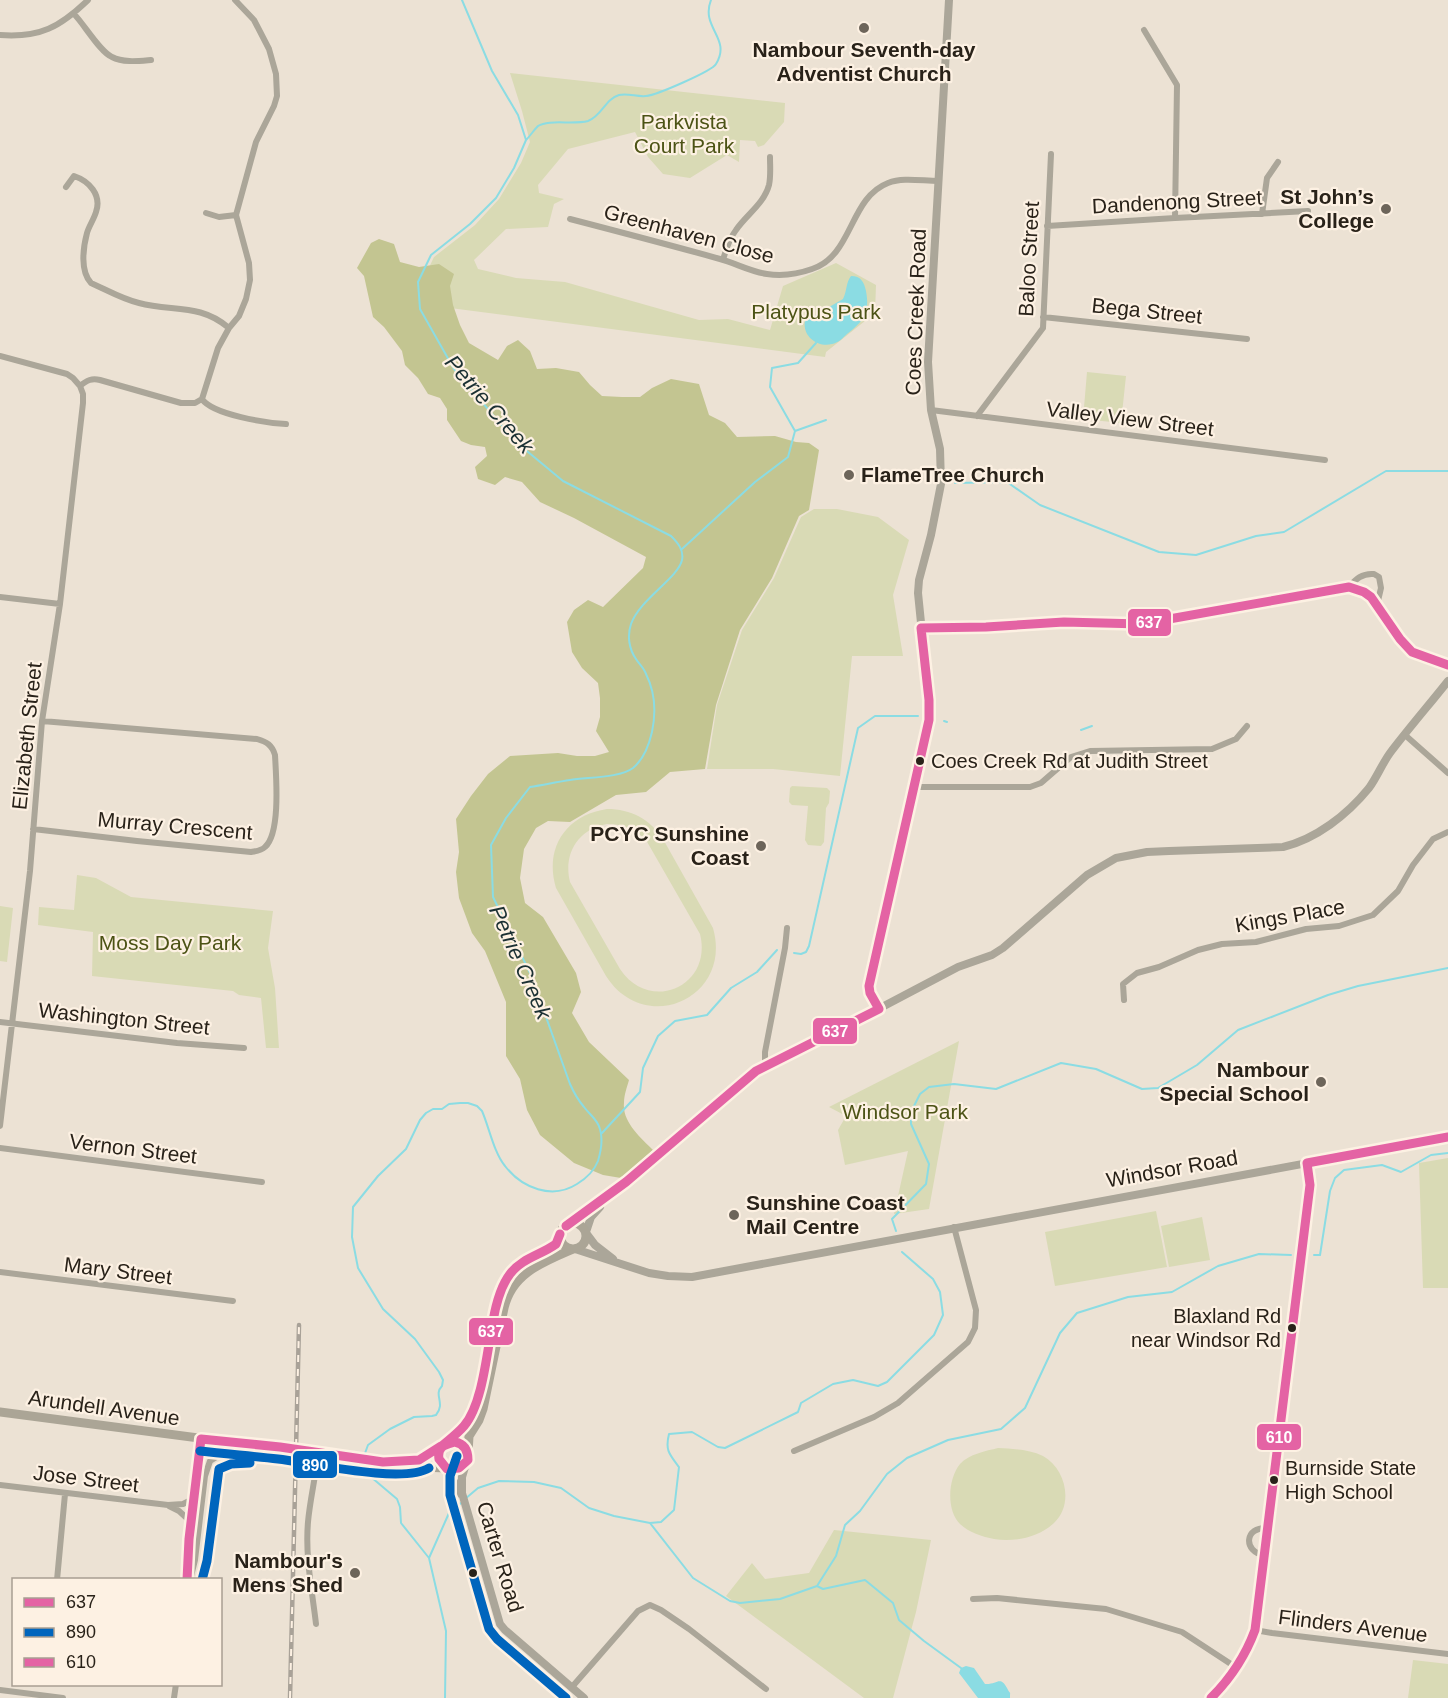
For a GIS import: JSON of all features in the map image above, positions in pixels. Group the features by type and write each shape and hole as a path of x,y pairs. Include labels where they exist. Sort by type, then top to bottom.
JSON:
{"main road":[{"path":"468,1457 461,1443 451,1442 442,1445 437,1453 440,1462 447,1469 459,1468 468,1457 469,1438 483,1409 508,1296 516,1282 530,1269 584,1245 586,1233 578,1224 572,1224 563,1230 561,1241 564,1246 574,1249"},
{"name":"Arundell Avenue","path":"0,1412 388,1462 419,1460 442,1445 464,1426 474,1409 496,1306 503,1284 522,1262 556,1244 563,1230"},
{"name":"Arundell Avenue","path":"388,1462 406,1467 447,1469"}],"street":[{"path":"0,35 38,33 50,29 74,14 88,0"},
{"path":"0,356 67,374 80,386 94,378 181,403 195,403 202,399 218,348 244,306 250,280 246,250 236,215 256,142 274,106 277,86 273,62 264,38 254,20 235,0"},
{"name":"Coes Creek Road","path":"879,1009 870,993 869,986 927,734 930,712 918,600 919,580 931,535 940,484 940,449 931,411 928,362 949,0"},
{"path":"74,14 112,58 132,61 151,60"},
{"path":"1144,30 1177,85 1175,218"},
{"name":"Baloo Street","path":"977,416 1042,328 1051,154"},
{"path":"723,260 732,234 762,201 769,185 770,157"},
{"path":"1262,214 1267,178 1278,162"},
{"path":"66,187 74,176 81,178 93,189 98,199 97,211 87,234 83,264 87,279 91,283 132,302 183,308 207,314 219,319 229,328"},
{"name":"Greenhaven Close","path":"570,219 769,274 795,273 812,269 826,262 838,251 862,207 881,187 894,181 938,181"},
{"name":"Dandenong Street","path":"1047,226 1308,211"},
{"path":"206,213 219,217 236,215"},
{"name":"Bega Street","path":"1043,317 1247,339"},
{"name":"Elizabeth Street","path":"0,1126 30,871 42,721 60,604 83,403 80,386"},
{"path":"202,399 213,409 262,422 286,424"},
{"name":"Valley View Street","path":"931,411 1324,460"},
{"path":"1349,587 1363,575 1374,574 1379,577 1381,588 1377,605"},
{"path":"921,628 986,627 1064,621 1141,624 1349,587 1364,592 1377,605 1400,639 1412,652 1448,665"},
{"path":"0,597 60,604"},
{"path":"621,1265 597,1248 586,1233 593,1213 743,1081 765,1066 958,967 992,955 1087,875 1116,858 1147,852 1269,849 1299,843 1320,832 1345,812 1369,787 1389,755 1448,681"},
{"name":"Murray Crescent","path":"33,829 251,852 265,847 272,837 276,810 275,755 273,749 265,741 42,721"},
{"path":"915,787 1030,787 1041,783 1071,758 1090,751 1212,749 1236,739 1247,726"},
{"path":"1405,735 1448,773"},
{"name":"Kings Place","path":"1124,1000 1123,984 1137,973 1159,967 1198,950 1222,944 1256,942 1306,929 1339,926 1373,915 1398,891 1413,865 1433,839 1448,832"},
{"path":"765,1066 765,1053 787,928"},
{"name":"Washington Street","path":"0,1022 244,1048"},
{"name":"Windsor Road","path":"621,1265 634,1270 668,1276 692,1277 1448,1137"},
{"name":"Vernon Street","path":"0,1148 262,1182"},
{"path":"1211,1698 1237,1668 1247,1652 1255,1630 1310,1185 1306,1163"},
{"path":"563,1230 626,1182"},
{"path":"794,1451 874,1417 898,1403 968,1342 975,1328 976,1310 954,1227"},
{"path":"574,1249 621,1265"},
{"name":"Mary Street","path":"0,1272 233,1301"},
{"path":"188,1578 190,1522 201,1439"},
{"path":"189,1578 195,1560 205,1476 210,1461 225,1454 280,1447"},
{"path":"316,1624 307,1540 318,1453"},
{"name":"Carter Road","path":"461,1492 468,1457"},
{"name":"Carter Road","path":"447,1469 461,1492 500,1624 584,1698"},
{"name":"Jose Street","path":"0,1485 168,1505 183,1504 193,1499"},
{"path":"57,1578 65,1494"},
{"path":"168,1505 179,1511 190,1522"},
{"path":"1264,1555 1252,1551 1249,1540 1254,1530 1262,1527 1268,1528"},
{"path":"973,1599 997,1598 1106,1609 1182,1632 1237,1668"},
{"path":"572,1687 638,1611 650,1605 669,1615 766,1689"},
{"name":"Flinders Avenue","path":"1255,1630 1448,1654"},
{"path":"0,1690 63,1698"}],"green space":[{"path":"510,73 785,103 784,122 764,145 758,147 755,141 740,140 739,162 727,155 690,178 663,174 648,157 635,132 568,149 538,185 539,193 564,199 554,204 548,227 506,229 474,260 478,269 516,278 565,282 699,320 728,319 770,330 783,286 836,263 876,285 875,313 826,352 825,357 427,305 422,282 434,257 475,225 499,199 521,163 530,142"},
{"path":"379,239 394,244 400,262 419,267 439,264 454,274 450,286 453,305 469,343 498,360 507,346 518,340 530,351 537,369 556,368 579,372 602,396 640,397 671,379 699,384 709,415 725,423 737,437 775,436 809,443 819,450 809,510 799,516 772,578 740,630 716,705 705,769 670,772 646,792 616,795 570,822 548,821 536,828 524,849 520,878 525,903 543,917 576,973 581,992 572,1013 589,1042 629,1080 624,1100 626,1117 633,1129 653,1150 621,1178 603,1175 574,1163 540,1135 527,1110 520,1079 506,1056 506,1002 485,951 472,933 459,898 456,872 459,852 456,819 488,774 510,756 558,753 595,756 609,752 596,731 600,717 598,683 582,668 572,652 567,622 574,610 588,600 603,607 643,568 646,557 540,502 522,482 505,477 495,485 478,479 475,467 487,456 485,447 461,441 447,420 447,409 440,398 428,394 418,378 405,365 402,351 384,327 373,317 364,276 357,268 371,243"},
{"path":"1087,372 1126,376 1121,423 1083,419"},
{"path":"814,509 837,509 878,517 909,540 893,595 903,656 852,656 840,776 773,769 707,769 717,705 742,630 774,578 801,517"},
{"path":"792,786 827,788 830,791 826,808 824,842 821,846 808,845 805,840 808,806 792,805 789,802"},
{"path":"616,809 639,816 652,826 663,839 713,928 716,953 710,974 698,990 682,1001 662,1006 642,1004 623,994 606,976 556,888 553,860 556,847 570,826 593,812","holes":["613,824 628,828 646,840 700,934 702,952 697,968 688,980 676,988 662,991 647,990 633,983 620,969 570,882 569,862 575,844 588,831"]},
{"name":"Moss Day Park","path":"77,875 96,878 131,897 273,911 268,948 275,988 279,1048 266,1048 261,998 239,995 233,991 92,976 93,932 38,925 39,907 74,910"},
{"path":"0,906 13,908 7,962 0,961"},
{"name":"Windsor Park","path":"959,1041 929,1209 894,1214 908,1151 845,1165 838,1130 846,1116 829,1107"},
{"path":"1448,1158 1448,1288 1423,1288 1419,1163"},
{"path":"1156,1211 1167,1267 1055,1286 1045,1232"},
{"path":"1202,1217 1210,1260 1169,1267 1161,1226"},
{"path":"998,1448 1027,1451 1043,1456 1051,1462 1062,1478 1065,1487 1064,1506 1054,1523 1041,1532 1018,1539 994,1539 967,1529 955,1518 950,1494 956,1470 968,1458"},
{"path":"834,1530 931,1540 916,1612 893,1698 864,1698 726,1596 752,1563 765,1579 809,1573"},
{"path":"1413,1660 1448,1664 1448,1698 1408,1698"}],"water":[{"path":"851,276 862,280 866,291 867,305 862,320 836,343 827,345 812,340 806,331 805,321 843,299"},
{"path":"966,1666 974,1668 985,1684 1000,1681 1005,1684 1010,1698 978,1698 959,1673 961,1668"}],"waterway":[{"name":"Petrie Creek","path":"364,1456 368,1445 390,1429 414,1417 436,1415 440,1407 439,1393 443,1380 439,1372 415,1339 383,1309 358,1268 352,1237 353,1207 378,1176 406,1149 420,1120 433,1109 442,1109 449,1104 468,1103 477,1106 482,1111 501,1161 512,1174 529,1186 538,1189 548,1191 567,1189 587,1177 598,1161 601,1149 599,1126 580,1102 572,1087 531,975 493,897 491,845 506,818 530,787 620,774 633,768 643,756 652,732 654,703 649,681 630,647 630,629 642,606 674,574 682,560 680,547 671,536 563,481 516,442 454,369 420,309 418,282 431,255 470,224 496,198 514,168 526,140 518,115 492,71 462,0"},
{"path":"526,140 538,126 555,122 588,121 593,119 614,97 652,95 705,72 716,64 720,55 720,47 709,18 711,0"},
{"path":"682,549 755,482 788,457 795,431 770,387 772,368 798,363 816,343"},
{"path":"795,431 826,420"},
{"path":"955,483 1007,482 1040,505 1159,552 1196,555 1256,536 1284,532 1386,471 1448,471"},
{"path":"794,953 806,952 809,946 858,728 875,716 918,716"},
{"path":"1081,730 1092,726"},
{"path":"602,1133 640,1092 643,1068 658,1036 675,1021 707,1015 731,988 757,972 777,950"},
{"path":"896,1231 892,1219 926,1184 929,1164 911,1124 911,1112 920,1094 929,1087 954,1084 996,1089 1061,1063 1096,1069 1142,1089 1158,1088 1197,1065 1238,1030 1328,995 1358,986 1448,968"},
{"path":"1314,1255 1320,1255 1330,1191 1335,1178 1344,1170 1382,1165 1401,1172 1431,1155 1448,1153"},
{"path":"650,1523 661,1522 674,1510 679,1467 669,1452 667,1444 669,1434 692,1432 718,1447 725,1448 798,1412 801,1403 833,1384 853,1380 878,1386 887,1382 934,1335 943,1315 940,1292 933,1279 902,1252"},
{"path":"465,1499 478,1488 499,1481 534,1482 561,1488 589,1508 650,1523 693,1578 730,1601 740,1603 780,1599 817,1586 836,1556 845,1525 860,1511 887,1474 907,1458 948,1440 1001,1429 1025,1408 1060,1333 1077,1313 1128,1297 1172,1292 1218,1266 1259,1254 1291,1255"},
{"name":"Petrie Creek","path":"364,1462 364,1468 371,1477 397,1499 401,1523 429,1558 446,1631 445,1698"},
{"path":"429,1558 449,1513 461,1503"},
{"path":"817,1586 823,1589 865,1580 893,1603 899,1620 961,1668"}],"railway":[{"path":"290,1698 299,1325"}],"transit line":[{"name":"637","path":"566,1226 626,1182 756,1071 879,1009 870,993 869,986 929,720 921,628 1064,622 1141,624 1349,587 1371,597 1400,639 1412,652 1448,665"},
{"name":"610","path":"1307,1163 1448,1137"},
{"name":"610","path":"1211,1698 1237,1667 1255,1630 1310,1185 1307,1163"},
{"name":"637","path":"443,1445 464,1426 476,1404 496,1308 507,1279 520,1264 556,1244 560,1234"},
{"name":"637","path":"187,1578 189,1539 201,1439 280,1447 383,1462 419,1460 441,1446"},
{"name":"637","path":"455,1442 465,1448 468,1460 459,1468 447,1469 439,1459 439,1451 455,1442"},
{"name":"890","path":"200,1451 378,1473 399,1474 429,1468"},
{"name":"890","path":"457,1456 450,1476 450,1495 489,1629 497,1639 566,1698"},
{"name":"890","path":"203,1578 207,1561 219,1469 231,1464 250,1463"}],"place":[{"name":"Nambour Seventh-day Adventist Church","path":"864,28"},
{"name":"St John’s College","path":"1386,209"},
{"name":"FlameTree Church","path":"849,475"},
{"name":"Coes Creek Rd at Judith Street","path":"920,761"},
{"name":"PCYC Sunshine Coast","path":"761,846"},
{"name":"Nambour Special School","path":"1321,1082"},
{"name":"Sunshine Coast Mail Centre","path":"734,1215"},
{"name":"Blaxland Rd near Windsor Rd","path":"1292,1328"},
{"name":"Burnside State High School","path":"1274,1480"},
{"name":"Nambour's Mens Shed","path":"355,1573"}],"park label":[{"name":"Parkvista Court Park","path":"684,134"},
{"name":"Platypus Park","path":"816,312"}]}
